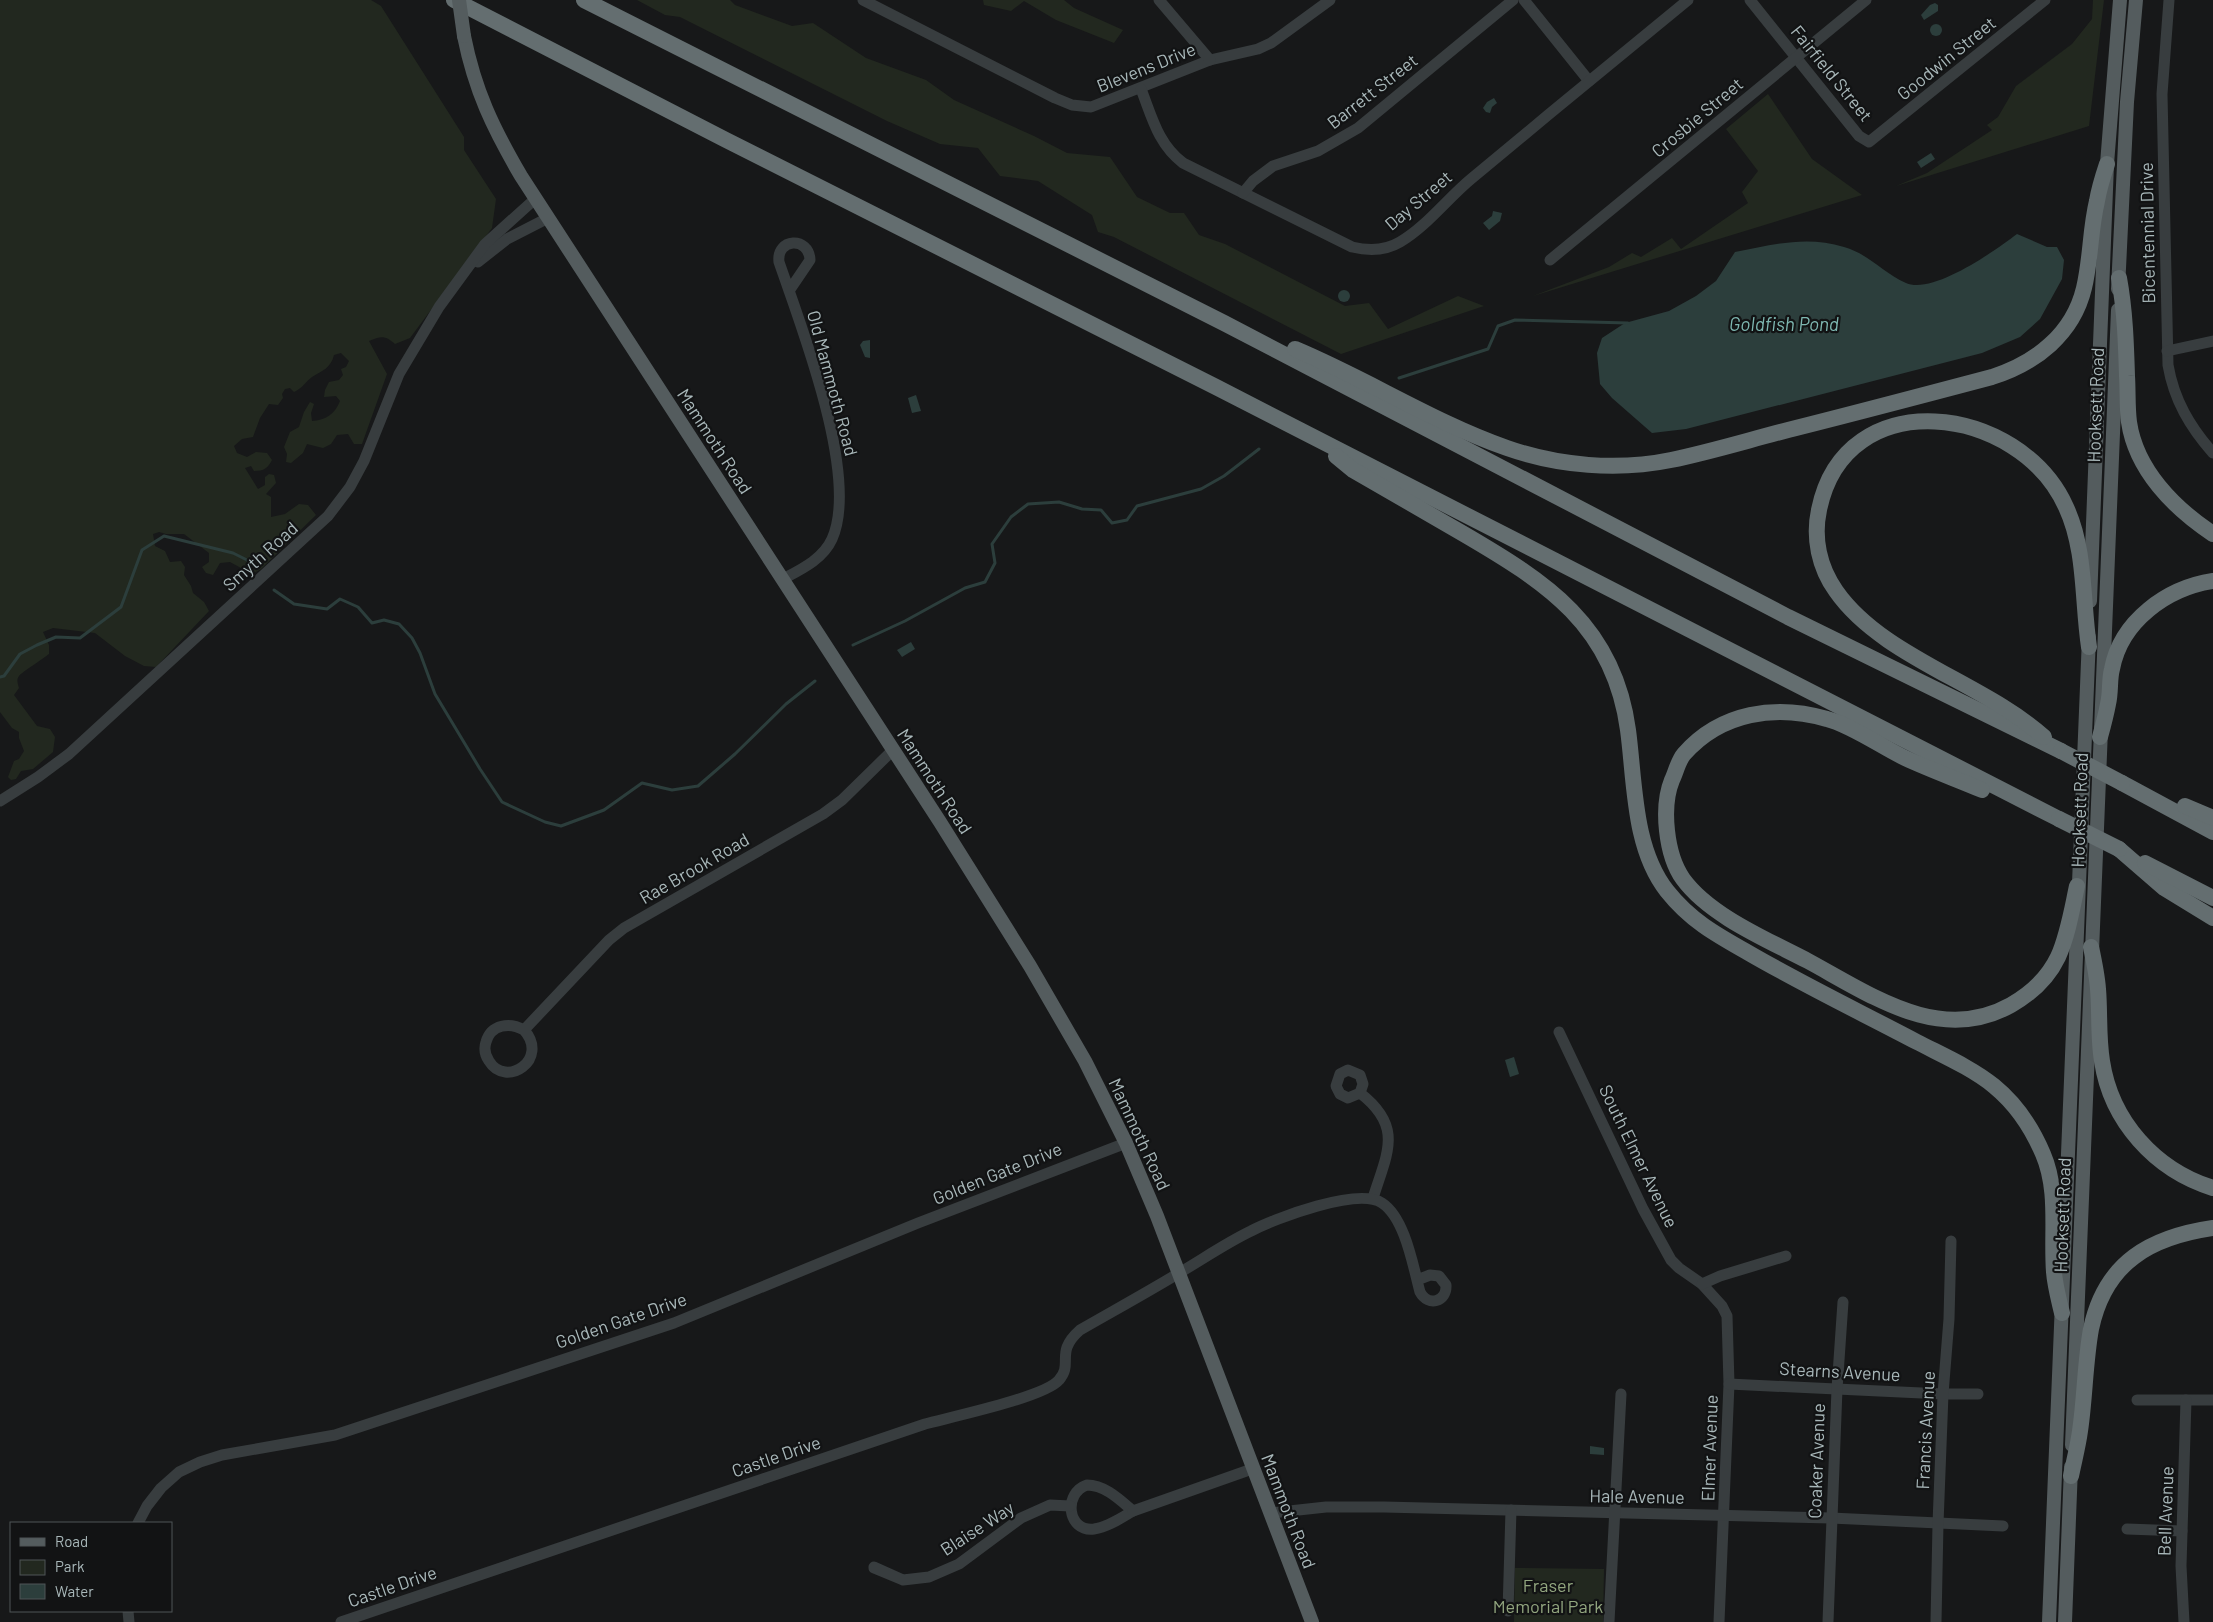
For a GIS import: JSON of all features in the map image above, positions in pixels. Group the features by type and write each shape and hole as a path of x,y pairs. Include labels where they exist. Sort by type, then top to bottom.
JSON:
{"highway":[{"path":"454,0 2213,898"},
{"path":"584,0 1224,323 1788,617 2061,751 2213,832"},
{"path":"1224,323 1270,338 1311,356 1460,429 1507,448 1561,462 1616,466 1669,461 1964,385 2011,371 2027,363 2055,341 2068,324 2079,304 2084,288 2096,202 2107,164"},
{"path":"2119,278 2125,312 2129,421 2136,446 2152,478 2161,489 2196,523 2213,534"},
{"path":"2061,751 2013,712 1877,632 1849,608 1837,592 1822,564 1817,534 1817,519 1825,490 1844,458 1869,437 1886,429 1905,423 1926,421 1963,425 1998,436 2031,459 2056,488 2066,507 2077,540 2089,647"},
{"path":"1309,435 1353,470 1516,565 1563,600 1580,620 1606,658 1622,700 1628,727 1639,826 1647,855 1665,889 1698,923 1770,965 1955,1062 1994,1085 2008,1099 2033,1133 2050,1173 2054,1220 2054,1274 2062,1313"},
{"path":"2100,737 2109,702 2112,668 2125,636 2150,608 2166,597 2185,587 2213,581"},
{"path":"2023,800 1995,796 1905,758 1829,719 1784,711 1751,713 1713,729 1683,755 1670,786 1666,822 1670,852 1674,861 1682,878 1702,899 1735,922 1855,986 1899,1008 1936,1020 1954,1021 1990,1015 2025,997 2038,986 2059,956 2077,886"},
{"path":"2122,783 2213,818"},
{"path":"2119,849 2164,888 2213,918"},
{"path":"2092,947 2098,989 2101,1060 2112,1101 2129,1128 2154,1155 2186,1177 2213,1188"},
{"path":"2071,1476 2080,1432 2091,1329 2098,1307 2108,1286 2120,1269 2136,1255 2156,1242 2172,1236 2213,1228"}],"main road":[{"name":"Mammoth Road","path":"459,0 464,36 476,85 502,143 535,199 893,750 1035,973 1085,1061 1126,1143 1179,1274 1312,1622"},
{"name":"Hooksett Road","path":"2048,1622 2062,1313 2077,886 2089,647 2107,164 2120,0"},
{"name":"Hooksett Road","path":"2065,1622 2119,278 2127,102 2136,0"}],"street":[{"name":"Blevens Drive","path":"863,0 1063,102 1091,107 1141,89 1210,60 1258,49 1270,43 1330,0"},
{"path":"1159,0 1210,60"},
{"name":"Barrett Street","path":"1243,193 1253,181 1273,166 1318,152 1358,128 1513,0"},
{"path":"1524,0 1589,81"},
{"name":"Day Street","path":"1141,89 1161,139 1170,152 1183,163 1352,247 1366,250 1382,249 1400,242 1411,234 1466,183 1688,0"},
{"name":"Fairfield Street","path":"1750,0 1859,136 1869,142"},
{"name":"Crosbie Street","path":"1550,260 1866,0"},
{"name":"Goodwin Street","path":"1869,142 2045,0"},
{"name":"Bicentennial Drive","path":"2168,0 2162,94 2167,351 2170,378 2177,399 2187,419 2213,453"},
{"name":"Smyth Road","path":"0,800 38,777 69,754 309,535 332,511 350,486 364,461 408,357 439,307 485,244 535,199"},
{"name":"Smyth Road","path":"465,273 507,239 548,218"},
{"name":"Old Mammoth Road","path":"783,579 816,559 826,549 838,522 840,488 832,435 820,387 789,291"},
{"path":"2167,351 2213,341"},
{"name":"Rae Brook Road","path":"524,1030 609,940 624,928 823,814 842,800 893,750"},
{"path":"501,1026 517,1026 524,1030 529,1036 533,1050 527,1064 514,1072 506,1072 492,1066 485,1052 488,1036 501,1026"},
{"name":"South Elmer Avenue","path":"1560,1032 1643,1210 1671,1260 1702,1284"},
{"path":"1360,1092 1380,1111 1387,1128 1386,1157 1373,1198 1382,1202 1395,1216 1402,1231 1417,1280"},
{"name":"Golden Gate Drive","path":"139,1522 147,1506 161,1488 179,1472 200,1462 222,1455 335,1435 674,1323 918,1223 1126,1143"},
{"name":"Castle Drive","path":"341,1622 925,1424 1024,1398 1044,1390 1061,1378 1065,1368 1065,1349 1076,1334 1228,1243 1280,1218 1345,1200 1373,1198"},
{"name":"Francis Avenue","path":"1936,1622 1943,1394 1950,1319 1950,1241"},
{"path":"1702,1284 1720,1276 1786,1256"},
{"name":"Elmer Avenue","path":"1702,1284 1722,1306 1727,1316 1729,1384 1719,1622"},
{"name":"Coaker Avenue","path":"1828,1622 1837,1390 1843,1302"},
{"name":"Stearns Avenue","path":"1729,1384 1837,1390 1978,1394"},
{"path":"1610,1622 1621,1394"},
{"path":"2137,1400 2213,1400"},
{"name":"Bell Avenue","path":"2184,1622 2181,1566 2186,1400"},
{"path":"1133,1511 1118,1498 1093,1485 1081,1487 1076,1491 1070,1506 1074,1519 1079,1525 1094,1529 1133,1511 1252,1469"},
{"name":"Blaise Way","path":"903,1580 929,1577 959,1564 1021,1518 1050,1505 1070,1506"},
{"name":"Hale Avenue","path":"1271,1514 1326,1507 1511,1510 1831,1518 2003,1526"},
{"path":"1508,1611 1511,1510"},
{"path":"2127,1529 2182,1531"}],"green space":[{"path":"0,0 371,0 381,6 464,137 464,150 496,199 492,228 410,338 395,344 383,337 369,341 387,374 362,444 354,444 348,434 337,435 331,444 323,448 307,444 303,453 291,463 286,462 287,454 284,447 290,432 299,427 310,402 314,404 311,413 312,421 329,416 338,406 340,401 336,396 324,397 329,382 339,380 343,375 341,369 346,367 349,361 341,353 334,355 323,371 312,377 294,392 290,388 285,389 282,394 283,398 278,405 269,404 260,418 253,437 242,439 234,446 237,453 247,457 256,452 267,453 272,460 263,470 254,471 251,466 245,468 258,489 265,485 265,477 269,474 274,475 276,483 266,494 271,497 271,517 285,514 299,504 308,505 316,515 261,569 252,574 230,562 220,563 213,575 206,573 202,567 209,562 209,553 184,534 159,532 153,534 155,546 165,551 170,562 181,561 185,567 184,575 193,593 204,602 209,611 156,667 144,666 125,656 95,633 53,628 43,632 49,645 49,654 19,676 17,680 19,688 14,695 37,726 50,729 55,737 53,752 33,769 21,771 16,779 11,780 8,777 14,761 19,759 24,751 19,738 19,732 12,728 0,712"},
{"path":"637,0 730,0 735,5 792,26 813,23 866,58 926,80 954,100 1067,153 1110,157 1137,197 1170,213 1184,213 1199,235 1225,244 1345,306 1369,303 1388,329 1458,296 1484,306 1341,354 1114,237 1098,232 1092,215 1038,181 1000,176 978,148 940,144 887,121 680,17 665,15"},
{"path":"983,0 1064,0 1074,8 1123,30 1114,43 1056,20 1024,1 1011,11 984,5"},
{"path":"2093,0 2104,0 2089,126 1896,186 1927,173 1992,130 1987,125 1998,117 2016,86 2072,44 2092,19"},
{"path":"1768,94 1812,159 1862,195 1533,296 1609,267 1632,253 1641,257 1672,238 1681,249 1748,203 1742,192 1758,171 1726,129"},
{"name":"Fraser Memorial Park","path":"1515,1568 1604,1569 1603,1622 1514,1622"}],"water":[{"path":"1935,3 1938,5 1938,11 1924,20 1921,15 1930,5"},
{"path":"1936,24 1942,30 1936,36 1930,30"},
{"path":"1494,98 1497,103 1492,107 1490,113 1486,112 1483,108 1487,102"},
{"path":"1931,153 1935,159 1921,168 1917,162"},
{"path":"1493,211 1502,213 1500,221 1489,230 1483,223 1492,216"},
{"name":"Goldfish Pond","path":"2017,234 2047,247 2057,247 2064,260 2062,279 2040,319 2020,337 1982,353 1686,429 1652,433 1612,398 1600,384 1597,353 1602,338 1625,323 1669,311 1696,296 1716,281 1735,252 1789,242 1830,243 1853,250 1898,279 1906,283 1918,285 1932,283 1964,269"},
{"path":"1344,290 1350,296 1344,302 1338,296"},
{"path":"870,340 870,358 865,357 860,345 863,341"},
{"path":"916,395 921,411 912,413 908,398"},
{"path":"911,642 915,649 902,657 897,650"},
{"path":"1514,1057 1519,1074 1510,1077 1505,1060"},
{"path":"1590,1446 1604,1448 1604,1455 1590,1454"}],"waterway":[{"path":"1399,378 1488,349 1498,326 1515,320 1628,323"},
{"path":"853,645 905,621 965,588 985,582 995,563 992,544 1011,517 1028,504 1059,502 1082,509 1101,510 1112,523 1127,520 1137,506 1201,489 1224,476 1259,449"},
{"path":"0,677 4,676 20,654 56,637 80,638 121,607 142,550 164,536 233,553 251,562"},
{"path":"274,590 294,604 327,609 340,599 358,607 372,623 384,620 399,624 412,638 420,653 435,694 502,802 545,822 561,826 604,810 642,783 672,790 698,786 735,754 786,704 815,681"}]}
